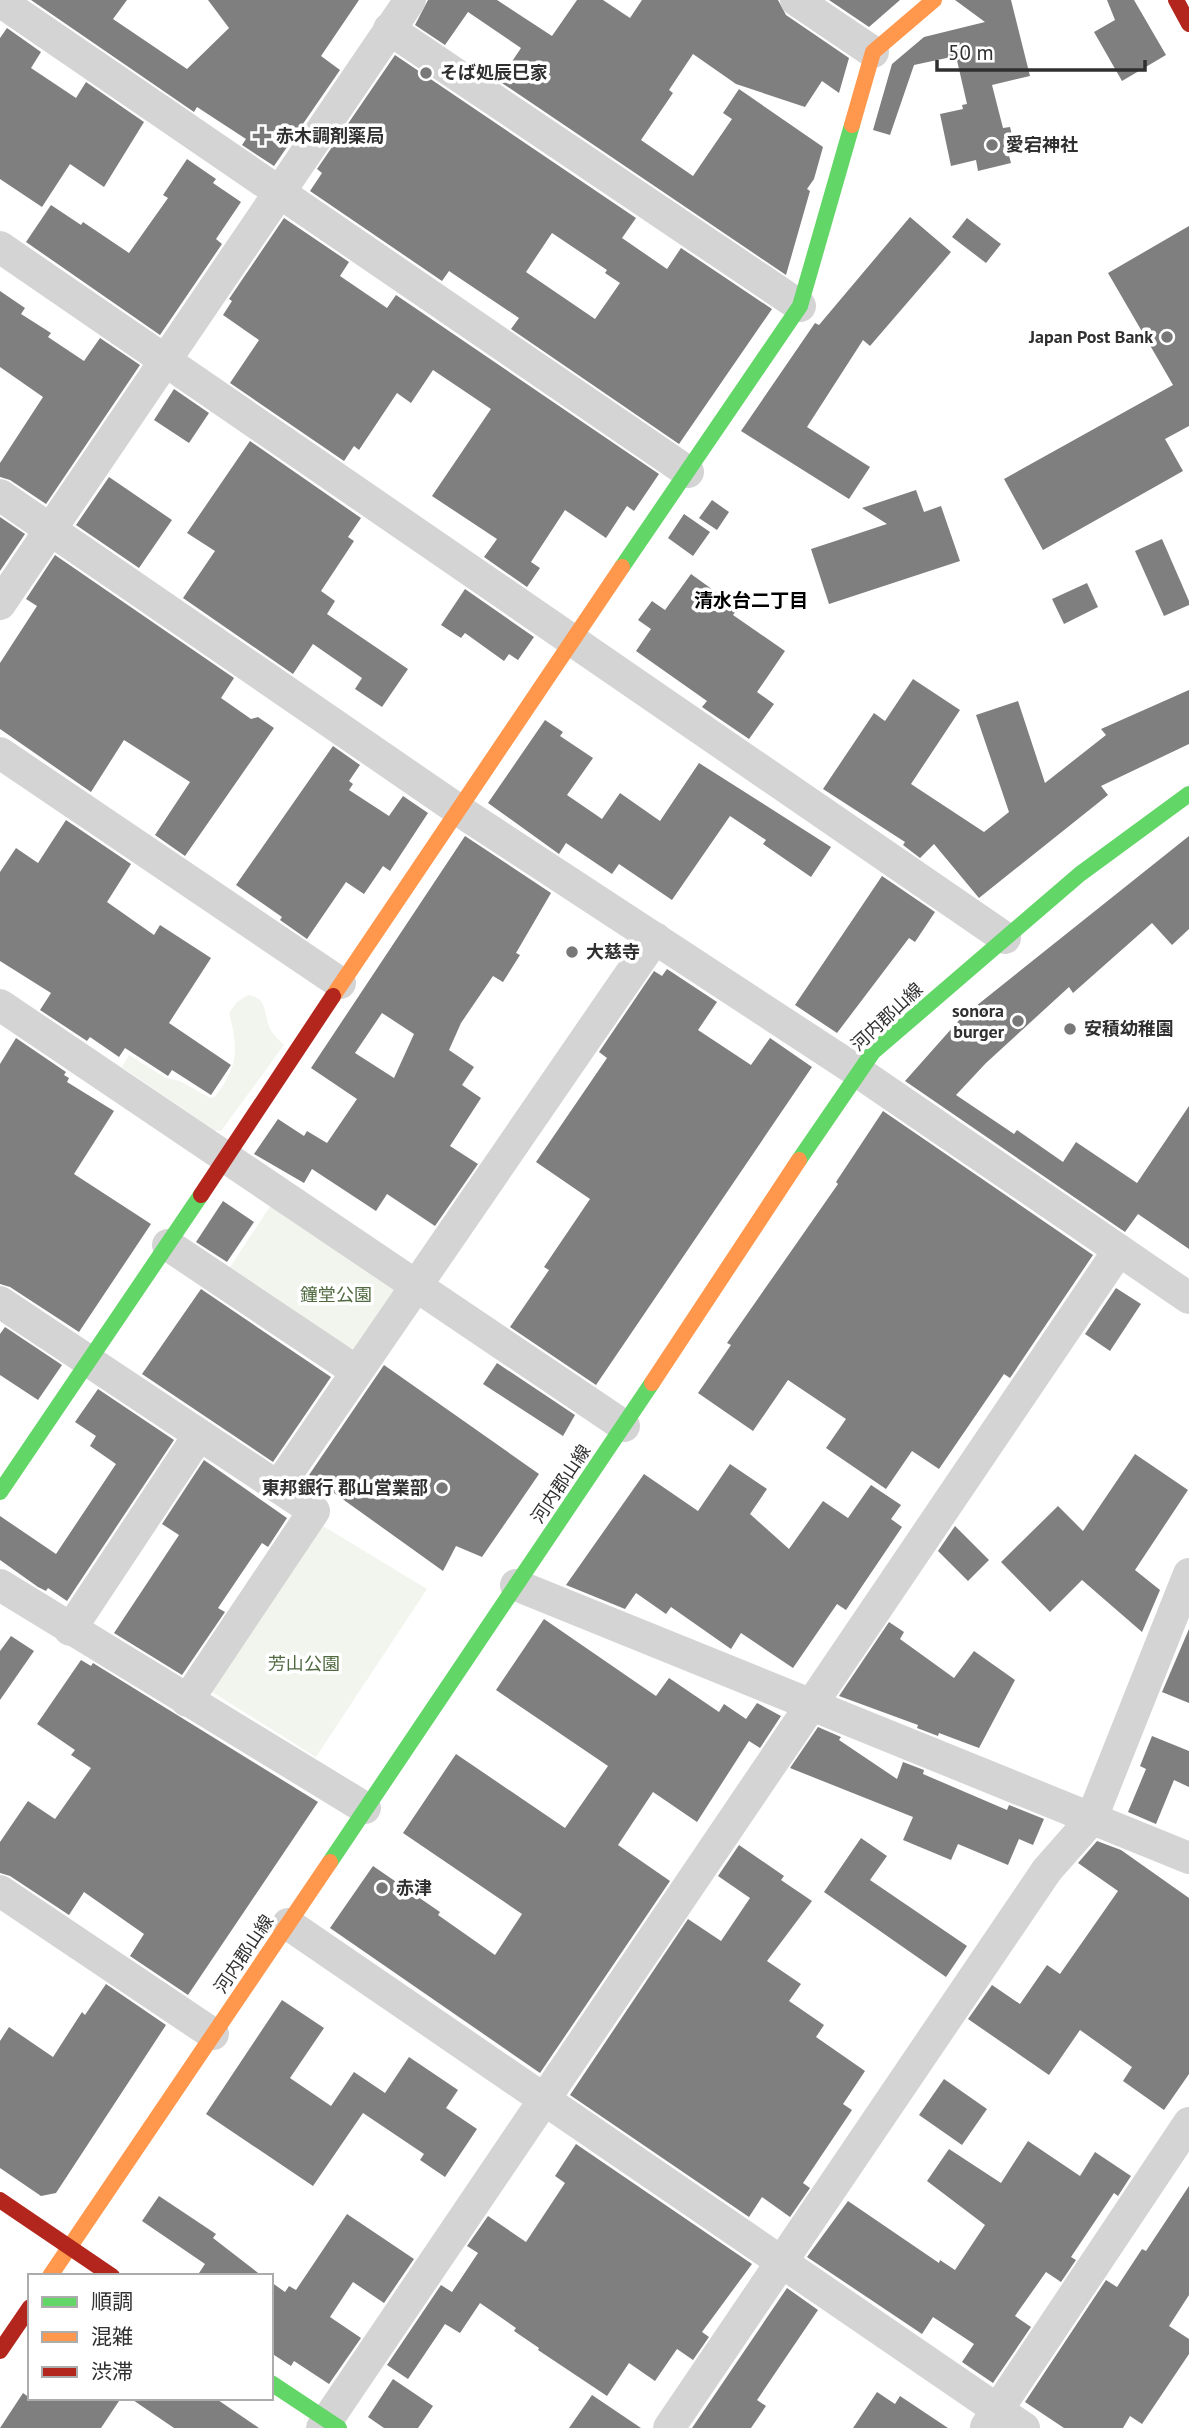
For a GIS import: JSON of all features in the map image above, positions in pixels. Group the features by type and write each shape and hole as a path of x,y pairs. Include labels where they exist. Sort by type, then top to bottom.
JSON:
{"street":[{"path":"0,604 410,0"},
{"path":"796,0 873,52"},
{"path":"0,1492 90,1363 457,809 800,306 873,52 934,0"},
{"path":"1176,0 1189,24"},
{"path":"0,1 688,472"},
{"path":"389,29 800,306"},
{"path":"0,247 1005,938"},
{"path":"0,495 457,809 857,1071 1189,1298"},
{"path":"0,753 340,983"},
{"name":"河内郡山線","path":"51,2274 624,1426 857,1071 873,1052 1080,874 1189,794"},
{"path":"278,1487 655,938"},
{"path":"0,1005 624,1426"},
{"path":"168,1245 356,1371"},
{"path":"273,2384 329,2425 811,1702 1119,1250"},
{"path":"0,1303 314,1511 187,1701"},
{"path":"70,1630 199,1435"},
{"path":"669,2428 1047,1870 1073,1836 1091,1820 1189,1574"},
{"path":"0,1585 365,1808"},
{"path":"516,1585 811,1702 1091,1820 1189,1858"},
{"path":"0,1891 213,2034"},
{"path":"288,1924 780,2261 991,2419 1024,2428"},
{"path":"991,2419 1189,2123"},
{"path":"0,2200 109,2274"},
{"path":"0,2351 28,2309"}],"green space":[{"path":"248,995 262,1002 270,1029 284,1045 221,1131 214,1130 122,1067 129,1055 166,1078 180,1081 210,1098 215,1097 228,1076 234,1057 234,1037 229,1013 237,1002"},
{"name":"鐘堂公園","path":"273,1202 400,1287 358,1352 347,1354 228,1270"},
{"name":"芳山公園","path":"323,1526 427,1589 316,1757 212,1692"}],"building":[{"path":"31,0 127,0 113,19 187,69 229,28 208,0 359,0 321,56 340,70 274,166 242,145 246,139 197,107 194,112"},
{"path":"428,0 497,0 552,36 577,0 603,0 630,18 642,0 778,0 786,15 849,58 839,93 822,81 805,107 736,84 693,54 669,90 673,93 641,140 693,176 732,119 723,113 739,89 823,147 814,179 807,189 810,191 786,275 499,81 521,48 468,12 445,45 415,25"},
{"path":"829,0 900,0 869,27"},
{"path":"955,0 1011,0 1030,76 992,85 1003,128 1010,127 1016,151 1008,152 1011,163 978,171 976,160 951,166 940,114 963,109 962,105 967,104 956,56 914,65 890,135 873,130 892,64 924,37 985,22"},
{"path":"1107,0 1134,0 1166,55 1122,81 1094,32 1115,20"},
{"path":"7,28 41,52 31,68 76,98 86,82 144,122 104,187 70,164 42,207 0,179 0,38"},
{"path":"395,55 636,218 622,238 667,269 681,248 772,309 679,444 511,329 519,318 449,271 442,281 310,191 322,173 317,169","holes":["552,233 607,270 605,273 620,283 595,319 526,272"]},
{"path":"187,159 216,179 213,183 241,202 216,239 222,244 160,335 26,242 51,205 81,225 83,222 129,253 168,198 163,195"},
{"path":"910,217 951,252 870,346 863,340 807,427 870,467 849,499 741,431 815,323 819,325"},
{"path":"284,218 349,262 340,276 387,308 396,295 659,474 634,511 627,506 606,538 565,510 531,562 540,568 527,587 484,557 497,539 432,496 491,409 433,370 411,403 397,393 359,450 354,446 344,461 230,383 259,340 223,315 232,301 229,299"},
{"path":"967,218 1001,244 986,263 952,237"},
{"name":"Japan Post Bank","path":"1189,226 1189,426 1165,439 1183,471 1043,550 1004,479 1173,385 1108,273"},
{"path":"0,291 25,308 21,314 51,333 48,337 84,361 100,338 140,365 46,504 10,480 0,477 0,463 43,397 0,367"},
{"path":"174,389 209,413 189,443 154,420"},
{"path":"250,441 361,518 348,537 354,541 321,591 335,601 327,614 408,669 382,707 355,689 362,678 313,644 293,674 183,598 215,551 187,533"},
{"path":"109,477 172,520 139,568 76,525"},
{"path":"916,490 924,512 941,506 960,561 829,604 811,549 887,524 862,508"},
{"path":"712,500 729,512 717,530 699,518"},
{"path":"684,514 710,532 693,556 668,538"},
{"path":"0,517 25,534 0,571"},
{"path":"1162,539 1189,601 1189,605 1164,616 1135,551"},
{"path":"55,555 234,678 221,698 251,719 258,717 274,728 185,856 155,835 190,782 124,740 91,792 0,729 0,663 37,606 26,599"},
{"path":"691,574 738,608 733,615 785,651 757,692 774,704 749,739 702,707 707,701 636,651 651,629 638,620 652,601 665,610"},
{"path":"1087,583 1098,607 1064,624 1052,599"},
{"path":"465,589 534,637 518,660 509,654 504,661 465,633 461,638 441,625"},
{"path":"913,679 960,710 911,784 984,832 1009,812 976,715 1018,701 1045,783 1106,735 1101,729 1189,690 1189,744 1101,786 1108,795 979,898 934,844 920,858 903,845 905,842 823,789 874,713 885,721"},
{"path":"545,720 563,732 560,736 593,758 567,795 602,819 620,793 660,821 699,763 831,847 811,877 763,844 766,840 730,816 672,900 619,864 612,874 566,843 559,854 488,803"},
{"path":"333,746 360,765 349,781 353,784 349,790 389,816 403,796 428,813 390,871 383,866 364,894 346,882 307,939 280,920 282,917 236,885"},
{"path":"66,820 131,864 107,902 154,935 160,925 211,958 169,1023 231,1065 211,1095 172,1070 168,1076 125,1048 119,1057 90,1037 87,1041 40,1010 51,993 0,961 0,872 16,848 38,863"},
{"path":"465,836 551,893 516,953 520,955 503,982 493,976 461,1023 449,1050 474,1067 462,1085 481,1098 450,1146 478,1164 435,1226 387,1194 376,1211 312,1169 304,1183 254,1154 278,1119 304,1136 307,1131 327,1143 357,1099 311,1068","holes":["382,1013 414,1034 394,1078 355,1053"]},
{"path":"1189,836 1189,929 1172,945 1152,923 1073,993 1069,987 986,1063 956,1095 1014,1134 1017,1130 1063,1162 1076,1142 1137,1183 1189,1106 1189,1249 1138,1214 1125,1232 905,1081 961,1018"},
{"path":"882,876 935,912 915,942 909,938 837,1033 795,1005"},
{"path":"667,969 717,1002 698,1030 751,1065 770,1038 812,1067 596,1385 510,1327 549,1270 544,1267 590,1199 536,1162 607,1058 599,1052 654,971 662,976"},
{"path":"16,1038 66,1072 64,1075 69,1078 67,1082 114,1111 74,1174 151,1224 79,1332 10,1287 0,1284 0,1064"},
{"path":"883,1111 1093,1255 1010,1378 1004,1374 939,1469 912,1451 886,1489 826,1448 846,1419 788,1380 753,1431 698,1393 731,1345 727,1343 838,1184 836,1182"},
{"path":"223,1201 254,1222 227,1262 196,1242"},
{"path":"1116,1288 1141,1304 1110,1351 1085,1334"},
{"path":"201,1289 331,1377 273,1462 142,1374"},
{"path":"5,1327 62,1365 38,1400 0,1375 0,1334"},
{"path":"497,1363 575,1415 563,1436 483,1384"},
{"name":"東邦銀行 郡山営業部","path":"384,1365 539,1474 482,1557 456,1546 443,1571 309,1475"},
{"path":"98,1389 174,1440 67,1601 48,1588 46,1591 38,1587 0,1560 0,1516 56,1554 116,1464 90,1446 96,1436 75,1422"},
{"path":"1135,1454 1188,1490 1135,1570 1160,1590 1142,1632 1082,1580 1050,1612 1001,1562 1058,1506 1083,1531"},
{"path":"204,1460 287,1518 268,1547 262,1543 218,1608 225,1612 182,1675 114,1633 179,1535 162,1524"},
{"path":"730,1464 767,1489 750,1514 789,1549 823,1501 848,1518 871,1485 901,1505 891,1519 902,1527 846,1610 837,1604 793,1668 741,1633 731,1649 671,1607 666,1614 636,1593 625,1609 566,1585 644,1474 698,1511"},
{"path":"955,1526 989,1560 968,1581 938,1551"},
{"path":"544,1619 656,1696 669,1678 719,1712 724,1704 746,1719 757,1703 781,1716 760,1748 749,1741 697,1822 653,1792 618,1845 670,1881 540,2073 330,1928 373,1866 440,1912 438,1915 495,1955 522,1914 403,1833 456,1754 565,1828 608,1766 496,1690"},
{"path":"889,1622 904,1632 900,1639 954,1678 974,1651 1015,1680 979,1748 939,1733 938,1736 917,1728 918,1725 839,1696"},
{"path":"1189,1629 1189,1703 1162,1692"},
{"path":"11,1636 34,1651 0,1700 0,1651"},
{"path":"81,1660 91,1666 93,1663 318,1802 188,1995 130,1956 144,1934 84,1892 69,1915 10,1876 0,1873 0,1842 28,1801 55,1819 91,1768 71,1755 75,1750 37,1724"},
{"path":"818,1727 841,1737 839,1740 897,1779 903,1762 924,1770 923,1774 1007,1810 1009,1805 1044,1819 1033,1845 1019,1839 1008,1865 958,1844 951,1860 903,1840 913,1817 790,1768"},
{"path":"1152,1736 1189,1751 1189,1787 1174,1780 1156,1824 1128,1812 1146,1769 1140,1766"},
{"path":"861,1838 887,1856 870,1880 967,1946 946,1977 824,1892"},
{"path":"1097,1841 1121,1850 1189,1898 1189,2074 1164,2110 1123,2081 1132,2067 1080,2030 1049,2075 968,2019 992,1985 1020,2004 1047,1965 1060,1974 1118,1891 1078,1863"},
{"path":"739,1845 784,1876 781,1880 812,1901 767,1961 801,1984 789,2001 824,2025 816,2037 865,2071 843,2104 852,2110 803,2183 810,2188 790,2217 762,2197 749,2217 570,2095 688,1919 721,1941 750,1898 718,1876"},
{"path":"106,1984 166,2025 56,2193 41,2196 0,2168 0,2041 9,2027 53,2057 82,2012 85,2015"},
{"path":"282,2000 324,2028 290,2078 331,2106 354,2072 385,2093 409,2057 458,2090 446,2108 477,2129 445,2177 420,2160 424,2154 363,2113 313,2186 206,2114"},
{"path":"944,2079 987,2109 962,2145 919,2115"},
{"path":"1028,2141 1080,2176 1095,2152 1131,2176 1118,2196 1114,2193 1071,2257 1076,2260 1061,2282 1046,2272 1015,2316 1031,2327 993,2383 962,2362 974,2344 933,2317 922,2334 807,2257 848,2201 939,2263 940,2260 955,2270 985,2225 927,2181 949,2149 1001,2183"},
{"path":"576,2144 752,2264 702,2332 709,2337 693,2360 677,2349 655,2381 629,2363 607,2396 538,2350 539,2348 514,2331 516,2328 480,2303 460,2333 445,2324 408,2379 387,2365 441,2285 452,2292 478,2253 467,2246 488,2216 526,2242 565,2183 555,2176"},
{"path":"1189,2186 1189,2295 1169,2326 1189,2339 1189,2354 1142,2424 1130,2416 1123,2428 1064,2428 1025,2402 1106,2280 1117,2287 1142,2249 1146,2251"},
{"path":"159,2196 216,2234 213,2238 259,2274 198,2274 205,2264 142,2221"},
{"path":"347,2214 414,2259 384,2303 353,2282 330,2317 361,2338 329,2384 294,2361 291,2366 273,2354 273,2283 285,2292 289,2286 296,2290"},
{"path":"787,2288 818,2310 757,2400 766,2406 751,2428 692,2428"},
{"path":"393,2379 433,2406 418,2428 384,2428 368,2417"},
{"path":"877,2392 895,2404 900,2396 948,2428 853,2428"},
{"path":"23,2393 28,2400 120,2400 101,2428 0,2428"},
{"path":"592,2395 641,2428 569,2428"},
{"path":"133,2400 218,2400 259,2428 174,2428"}],"traffic: fast":[{"path":"622,567 800,306 852,125"},
{"path":"799,1160 873,1052 1080,874 1189,794"},
{"path":"0,1492 201,1195"},
{"path":"330,1862 652,1383"},
{"path":"273,2384 339,2428"}],"traffic: slow":[{"path":"852,125 873,52 934,0"},
{"path":"333,996 622,567"},
{"path":"652,1383 799,1160"},
{"path":"51,2274 330,1862"}],"traffic: jam":[{"path":"1176,0 1189,24"},
{"path":"201,1195 333,996"},
{"path":"0,2200 109,2274"},
{"path":"0,2351 28,2310"}],"place":[{"name":"そば処辰巳家","path":"426,73"},
{"name":"赤木調剤薬局","path":"262,136"},
{"name":"愛宕神社","path":"992,145"},
{"name":"Japan Post Bank","path":"1167,337"},
{"name":"大慈寺","path":"572,952"},
{"name":"sonora burger","path":"1018,1021"},
{"name":"安積幼稚園","path":"1070,1029"},
{"name":"東邦銀行 郡山営業部","path":"442,1488"},
{"name":"赤津","path":"382,1888"}],"district":[{"name":"清水台二丁目","path":"751,600"}]}
